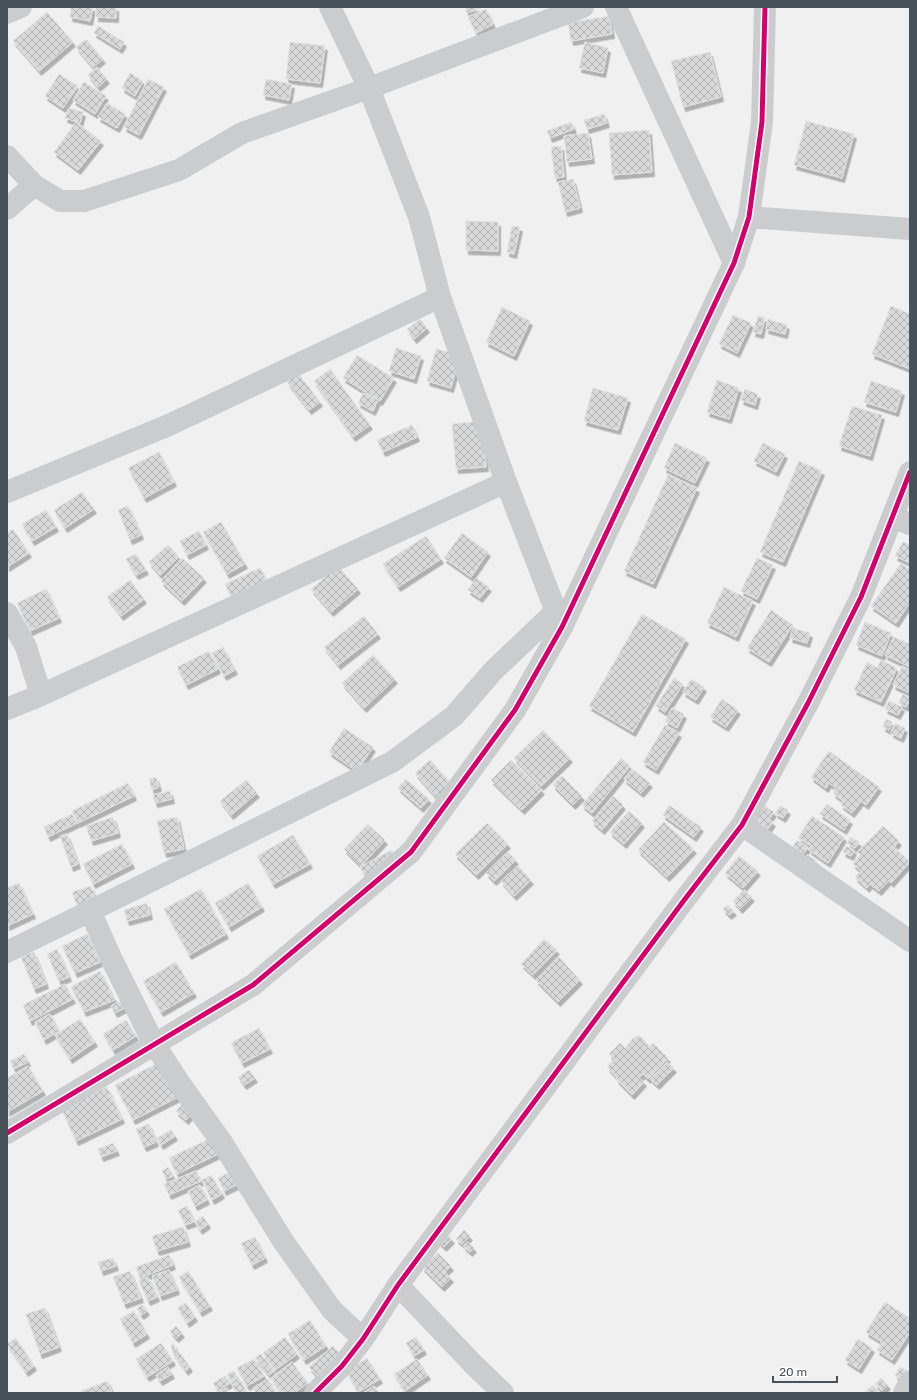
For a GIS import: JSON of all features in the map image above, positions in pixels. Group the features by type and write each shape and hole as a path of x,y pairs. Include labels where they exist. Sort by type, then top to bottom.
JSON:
{"street":[{"path":"7,13 21,7"},
{"path":"330,7 369,88 420,217 440,297 506,482 559,619"},
{"path":"7,156 34,185 60,201 84,201 180,170 242,133 369,88 583,7"},
{"path":"616,7 734,263"},
{"path":"7,1133 253,985 411,852 515,710 734,263 749,217 762,122 765,7"},
{"path":"7,209 34,185"},
{"path":"749,217 910,229"},
{"path":"7,492 169,425 440,297"},
{"path":"315,1393 342,1366 363,1339 398,1285 685,899 742,825 808,703 861,597 902,521 910,472"},
{"path":"7,708 41,695 506,482"},
{"path":"7,613 26,646 41,695"},
{"path":"7,952 392,762 454,716 493,671 559,619"},
{"path":"742,825 910,941"},
{"path":"90,911 112,960 154,1044 223,1144 283,1241 332,1310 363,1339"},
{"path":"398,1285 472,1363 503,1393"},
{"path":"904,1393 910,1382"}],"building":[{"path":"71,7 93,7 90,21 70,17"},
{"path":"96,7 116,7 116,18 96,17"},
{"path":"465,7 483,7 467,13"},
{"path":"486,9 493,24 476,33 468,17"},
{"path":"47,12 73,42 39,71 13,41"},
{"path":"609,16 612,34 571,41 568,23"},
{"path":"98,26 124,42 120,49 94,33"},
{"path":"86,39 103,59 93,67 76,47"},
{"path":"290,42 325,46 320,83 286,79"},
{"path":"585,42 608,48 603,73 579,68"},
{"path":"710,52 721,97 683,107 671,61"},
{"path":"97,67 107,79 98,87 88,75"},
{"path":"130,73 143,81 135,96 122,88"},
{"path":"59,74 78,86 63,108 45,96"},
{"path":"148,79 164,87 139,135 124,127"},
{"path":"266,79 292,84 289,100 263,95"},
{"path":"84,82 106,96 95,114 73,100"},
{"path":"107,103 125,114 117,128 98,117"},
{"path":"69,108 83,112 80,123 65,118"},
{"path":"604,114 607,123 587,129 584,120"},
{"path":"806,121 854,134 842,178 794,165"},
{"path":"76,122 101,141 78,170 54,152"},
{"path":"571,122 574,129 550,138 547,131"},
{"path":"649,130 652,172 612,175 609,133"},
{"path":"588,133 592,159 567,162 564,136"},
{"path":"561,146 564,177 555,178 551,147"},
{"path":"573,179 580,208 565,212 558,182"},
{"path":"466,221 498,222 498,251 466,250"},
{"path":"512,226 520,227 514,254 507,252"},
{"path":"891,306 910,314 910,369 872,354"},
{"path":"502,307 530,321 514,356 486,342"},
{"path":"733,315 751,323 737,353 719,344"},
{"path":"758,316 765,318 761,334 753,332"},
{"path":"420,319 427,328 414,339 407,329"},
{"path":"768,319 787,325 785,334 766,329"},
{"path":"396,348 421,356 414,379 389,371"},
{"path":"436,349 460,355 451,388 427,381"},
{"path":"357,355 394,378 380,401 343,378"},
{"path":"330,369 370,425 353,437 314,381"},
{"path":"298,373 320,402 309,410 287,382"},
{"path":"717,380 739,388 729,419 707,412"},
{"path":"871,381 902,391 896,412 864,402"},
{"path":"593,388 628,398 618,430 584,421"},
{"path":"745,389 758,394 755,405 741,400"},
{"path":"363,393 378,400 373,411 358,403"},
{"path":"852,406 882,415 870,456 839,446"},
{"path":"482,421 486,467 456,469 452,424"},
{"path":"412,425 417,437 383,452 377,440"},
{"path":"675,443 707,458 695,483 664,468"},
{"path":"763,443 785,454 776,472 754,461"},
{"path":"159,452 174,482 144,498 128,468"},
{"path":"799,461 822,471 783,562 760,552"},
{"path":"668,475 697,488 653,584 624,571"},
{"path":"82,492 94,509 65,528 54,510"},
{"path":"128,506 141,535 130,540 118,510"},
{"path":"46,510 56,527 32,541 22,524"},
{"path":"221,522 245,564 227,574 203,532"},
{"path":"13,529 29,553 7,567 7,533"},
{"path":"199,531 206,545 187,555 180,541"},
{"path":"462,533 488,552 471,577 444,558"},
{"path":"426,536 441,559 398,587 383,564"},
{"path":"903,542 910,545 910,563 895,556"},
{"path":"168,545 179,557 160,575 149,562"},
{"path":"136,554 146,570 136,575 126,559"},
{"path":"182,558 204,578 182,601 161,581"},
{"path":"757,558 773,565 757,599 741,591"},
{"path":"901,563 910,570 910,602 896,623 871,606"},
{"path":"338,566 358,589 331,612 311,589"},
{"path":"260,568 267,582 232,598 225,584"},
{"path":"476,578 489,587 480,598 468,590"},
{"path":"130,580 144,599 121,616 107,597"},
{"path":"724,587 753,601 736,637 707,623"},
{"path":"46,589 59,618 30,631 17,603"},
{"path":"771,610 793,625 769,662 747,648"},
{"path":"642,614 686,639 633,732 589,706"},
{"path":"364,616 378,634 338,665 324,647"},
{"path":"865,622 891,633 882,656 856,645"},
{"path":"793,628 810,633 807,643 790,638"},
{"path":"894,637 910,644 910,667 885,655"},
{"path":"223,647 235,670 224,676 212,653"},
{"path":"209,651 218,669 186,685 177,667"},
{"path":"373,655 395,679 364,708 342,683"},
{"path":"881,660 897,668 881,702 854,690 867,662 877,668"},
{"path":"902,666 910,670 910,693 893,685"},
{"path":"674,678 683,684 665,712 656,706"},
{"path":"691,679 704,687 696,700 683,692"},
{"path":"903,694 910,698 906,707 899,703"},
{"path":"722,699 738,710 726,727 710,717"},
{"path":"889,701 902,707 898,715 885,709"},
{"path":"672,708 684,714 677,728 665,721"},
{"path":"886,719 892,722 889,730 883,727"},
{"path":"895,723 905,728 901,738 891,733"},
{"path":"665,725 679,733 656,770 643,762"},
{"path":"344,728 373,747 357,771 329,752"},
{"path":"543,730 570,758 541,786 514,758"},
{"path":"829,751 879,787 866,805 861,801 852,813 841,805 843,801 833,793 836,788 829,783 826,788 811,777"},
{"path":"621,758 630,766 592,813 582,805"},
{"path":"430,760 452,784 437,798 415,773"},
{"path":"511,760 542,790 522,810 491,780"},
{"path":"632,769 650,783 641,793 624,779"},
{"path":"562,776 582,796 573,805 553,785"},
{"path":"156,777 159,787 152,790 149,779"},
{"path":"406,779 429,799 421,808 398,788"},
{"path":"246,780 257,793 231,815 220,801"},
{"path":"128,783 134,796 78,823 72,811"},
{"path":"170,791 172,799 155,803 153,795"},
{"path":"613,796 623,805 602,830 592,821"},
{"path":"761,804 774,812 769,819 773,822 768,829 752,819"},
{"path":"827,804 850,820 844,830 820,814"},
{"path":"669,805 701,827 694,837 663,815"},
{"path":"780,806 788,810 783,818 775,813"},
{"path":"629,811 642,823 624,844 610,832"},
{"path":"72,814 77,823 48,837 44,827"},
{"path":"812,816 844,837 828,863 809,850 811,846 798,838"},
{"path":"113,817 118,833 91,841 86,826"},
{"path":"177,817 184,849 164,853 157,821"},
{"path":"664,822 694,849 667,877 638,850"},
{"path":"487,823 508,844 476,875 455,854"},
{"path":"368,824 385,840 361,866 344,849"},
{"path":"883,826 899,841 894,847 910,862 891,883 889,880 879,891 870,884 867,888 855,877 861,871 853,864 860,855 857,852"},
{"path":"67,834 78,864 71,867 60,836"},
{"path":"293,835 310,864 273,884 257,856"},
{"path":"850,837 859,842 855,848 847,844"},
{"path":"797,840 808,847 800,859 790,852"},
{"path":"122,844 132,864 93,884 83,864"},
{"path":"846,846 854,850 851,856 843,852"},
{"path":"392,850 397,860 365,877 360,867"},
{"path":"508,852 516,860 494,881 486,873"},
{"path":"807,855 817,861 813,868 803,862"},
{"path":"739,856 758,871 743,888 725,873"},
{"path":"518,866 531,880 514,896 501,881"},
{"path":"19,883 33,914 7,926 7,888"},
{"path":"248,883 262,907 229,927 215,903"},
{"path":"91,886 96,900 77,906 72,892"},
{"path":"201,889 226,934 189,955 164,909"},
{"path":"744,890 752,897 740,909 733,901"},
{"path":"147,903 150,915 127,921 124,910"},
{"path":"727,905 734,911 729,915 723,909"},
{"path":"87,934 100,962 75,973 62,946"},
{"path":"544,939 557,950 533,975 521,964"},
{"path":"57,949 69,977 59,981 47,954"},
{"path":"34,952 46,984 34,989 21,957"},
{"path":"559,957 580,980 558,1002 536,980"},
{"path":"176,962 194,993 161,1012 143,981"},
{"path":"100,971 115,1000 84,1012 71,987"},
{"path":"65,984 73,999 30,1021 23,1005"},
{"path":"126,998 130,1005 115,1013 111,1006"},
{"path":"50,1014 59,1031 44,1040 35,1022"},
{"path":"80,1019 95,1042 70,1059 55,1035"},
{"path":"126,1020 136,1036 113,1050 103,1034"},
{"path":"259,1028 270,1049 242,1063 231,1043"},
{"path":"639,1035 646,1042 644,1043 649,1048 653,1043 668,1058 648,1079 643,1074 639,1077 644,1082 632,1095 616,1079 617,1078 607,1067 614,1059 609,1054 620,1043 625,1048 634,1037 635,1038"},
{"path":"24,1054 28,1062 14,1069 10,1061"},
{"path":"164,1060 182,1095 133,1120 115,1085"},
{"path":"667,1062 674,1068 657,1085 650,1079"},
{"path":"28,1066 43,1091 7,1112 7,1078"},
{"path":"249,1070 255,1078 244,1085 238,1077"},
{"path":"107,1087 122,1119 76,1141 61,1108"},
{"path":"187,1099 197,1108 186,1120 176,1111"},
{"path":"149,1124 156,1142 144,1147 136,1129"},
{"path":"171,1130 175,1136 161,1145 157,1138"},
{"path":"217,1135 224,1151 177,1174 169,1158"},
{"path":"113,1143 117,1151 101,1157 98,1149"},
{"path":"168,1167 173,1176 166,1179 162,1171"},
{"path":"236,1169 242,1182 224,1191 218,1178"},
{"path":"196,1171 201,1181 169,1195 164,1184"},
{"path":"211,1175 222,1194 212,1200 202,1180"},
{"path":"200,1185 207,1200 195,1206 188,1191"},
{"path":"187,1206 194,1222 185,1225 178,1210"},
{"path":"203,1216 208,1224 200,1230 195,1222"},
{"path":"183,1227 188,1242 157,1251 152,1236"},
{"path":"464,1230 470,1236 462,1244 456,1239"},
{"path":"446,1233 452,1239 444,1247 438,1241"},
{"path":"255,1237 265,1258 252,1265 241,1243"},
{"path":"468,1242 474,1248 470,1252 463,1246"},
{"path":"438,1253 451,1266 445,1272 451,1278 442,1287 422,1267"},
{"path":"169,1255 173,1265 140,1278 136,1267"},
{"path":"113,1258 116,1266 101,1271 98,1262"},
{"path":"169,1270 177,1290 160,1296 152,1276"},
{"path":"130,1271 141,1298 124,1304 113,1277"},
{"path":"188,1271 210,1306 200,1312 179,1277"},
{"path":"148,1277 157,1297 148,1301 139,1281"},
{"path":"885,1302 910,1318 910,1332 892,1360 877,1350 882,1342 866,1332"},
{"path":"186,1303 195,1317 187,1323 178,1308"},
{"path":"143,1305 147,1311 141,1315 137,1308"},
{"path":"45,1308 59,1347 40,1354 26,1314"},
{"path":"134,1311 147,1334 133,1343 120,1319"},
{"path":"310,1320 326,1346 304,1360 288,1334"},
{"path":"176,1326 182,1333 176,1338 170,1331"},
{"path":"285,1337 297,1354 275,1370 263,1353"},
{"path":"416,1337 424,1350 414,1356 406,1343"},
{"path":"16,1338 34,1366 26,1372 7,1344"},
{"path":"858,1339 872,1348 859,1369 845,1360"},
{"path":"161,1343 173,1361 147,1377 136,1359"},
{"path":"174,1344 177,1353 173,1354 171,1345"},
{"path":"333,1346 341,1355 317,1376 309,1367"},
{"path":"180,1353 190,1367 186,1371 175,1356"},
{"path":"261,1354 274,1371 269,1375 255,1358"},
{"path":"367,1358 380,1379 358,1392 346,1371"},
{"path":"254,1359 264,1376 247,1386 237,1368"},
{"path":"417,1359 428,1375 405,1391 394,1374"},
{"path":"292,1362 308,1383 294,1393 284,1393 283,1391 281,1392 271,1378"},
{"path":"168,1367 172,1374 160,1381 156,1375"},
{"path":"900,1367 909,1372 903,1381 895,1375"},
{"path":"234,1371 237,1377 230,1381 227,1374"},
{"path":"225,1376 230,1383 218,1391 213,1383"},
{"path":"239,1378 247,1393 237,1393 231,1382"},
{"path":"881,1378 888,1385 882,1391 875,1384"},
{"path":"268,1379 276,1393 256,1393 253,1388"},
{"path":"108,1381 112,1393 82,1393 81,1391"},
{"path":"873,1385 880,1393 864,1393"},
{"path":"374,1386 379,1393 363,1393"},
{"path":"227,1388 229,1393 217,1393"}],"cycle path":[{"path":"7,1133 253,985 411,852 515,710 562,627 734,263 749,217 762,122 765,7"},
{"path":"315,1393 342,1366 363,1339 398,1285 685,899 742,825 808,703 861,597 910,472"}]}
